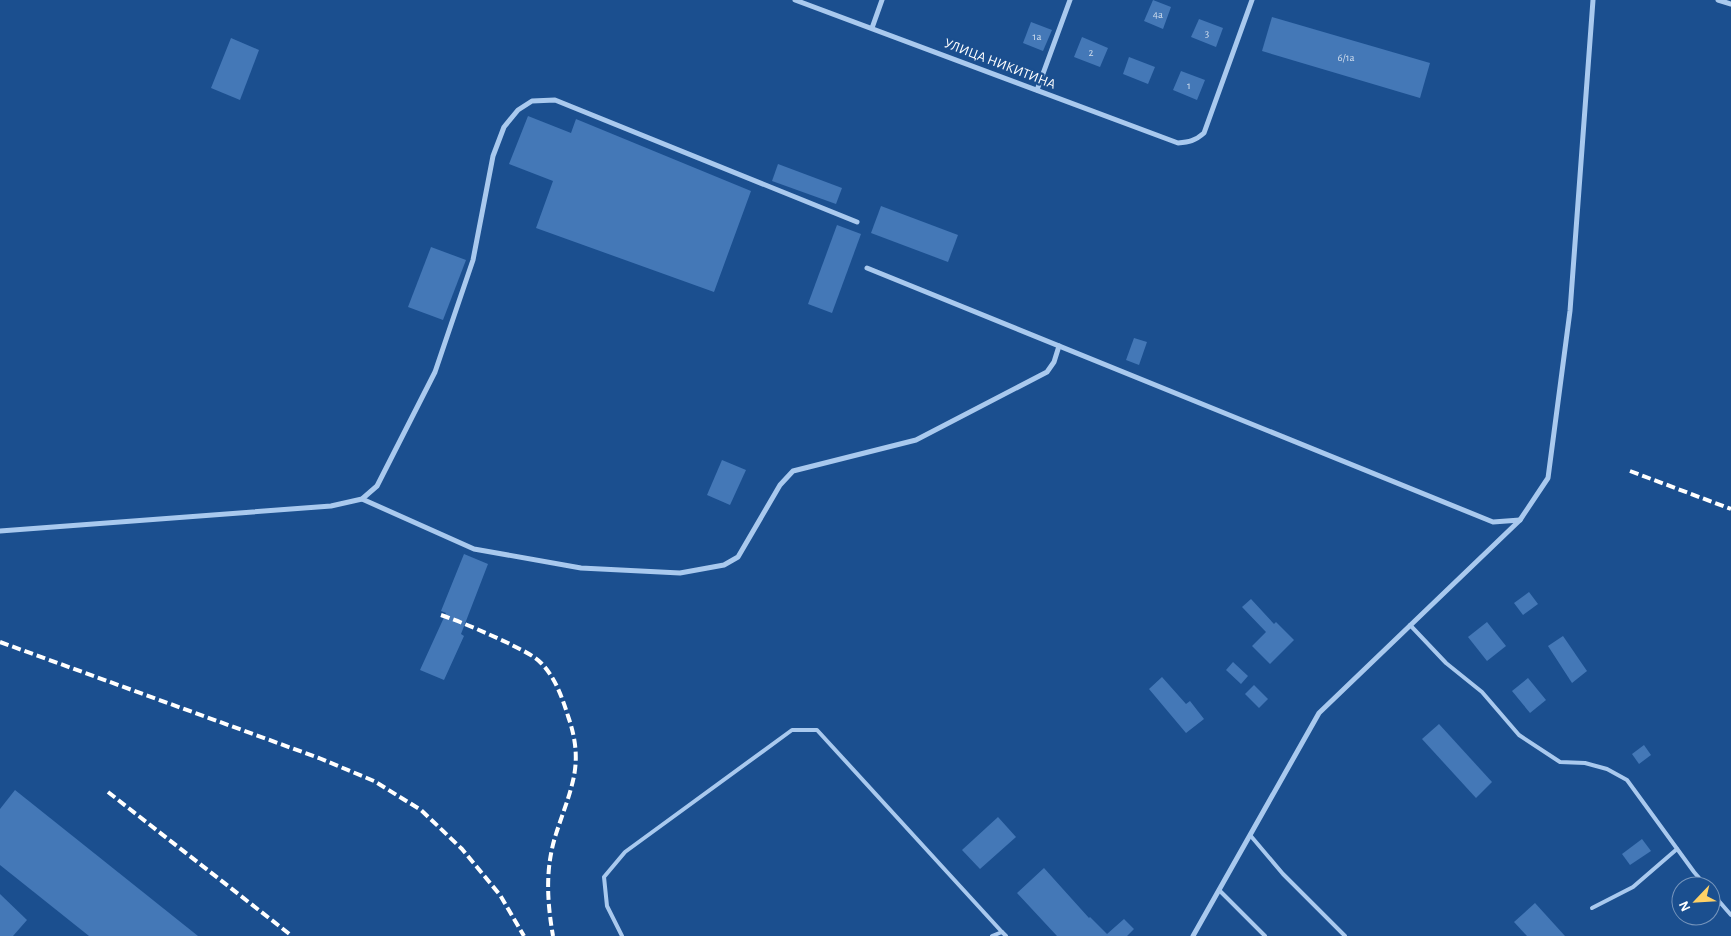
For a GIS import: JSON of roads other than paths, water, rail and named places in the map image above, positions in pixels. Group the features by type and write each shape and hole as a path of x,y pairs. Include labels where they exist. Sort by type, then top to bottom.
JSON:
{"street":[{"name":"УЛИЦА НИКИТИНА","path":"795,0 1178,143 1197,139 1204,133 1252,0"},
{"path":"872,28 882,0"},
{"path":"1037,90 1070,0"},
{"path":"1194,936 1319,713 1520,520 1548,478 1570,311 1593,0"},
{"path":"1718,0 1731,4"},
{"path":"0,531 331,506 362,499 377,486 435,372 473,260 493,156 504,128 518,110 532,100 555,100 857,222"},
{"path":"867,268 1493,522 1520,520"},
{"path":"362,499 474,549 484,551 581,568 680,573 724,565 738,558 780,485 793,471 916,440 1047,372 1054,362 1059,346"}],"lane":[{"path":"1410,625 1446,663 1482,692 1519,735 1560,762 1585,763 1607,769 1627,780 1698,876"},
{"path":"622,936 607,906 604,876 625,852 792,730 817,730 1006,936"},
{"path":"1250,835 1283,874 1345,936"},
{"path":"1592,908 1633,887 1677,849"},
{"path":"1219,890 1265,936"},
{"path":"1721,904 1731,915"},
{"path":"992,936 1002,932"}],"railway":[{"path":"1630,471 1731,509"},
{"path":"441,615 500,639 534,657 550,675 558,688 563,702 574,738 576,761 572,783 550,859 548,897 553,936"},
{"path":"0,642 319,758 374,781 421,810 462,849 500,895 524,936"},
{"path":"108,792 292,936"}]}
